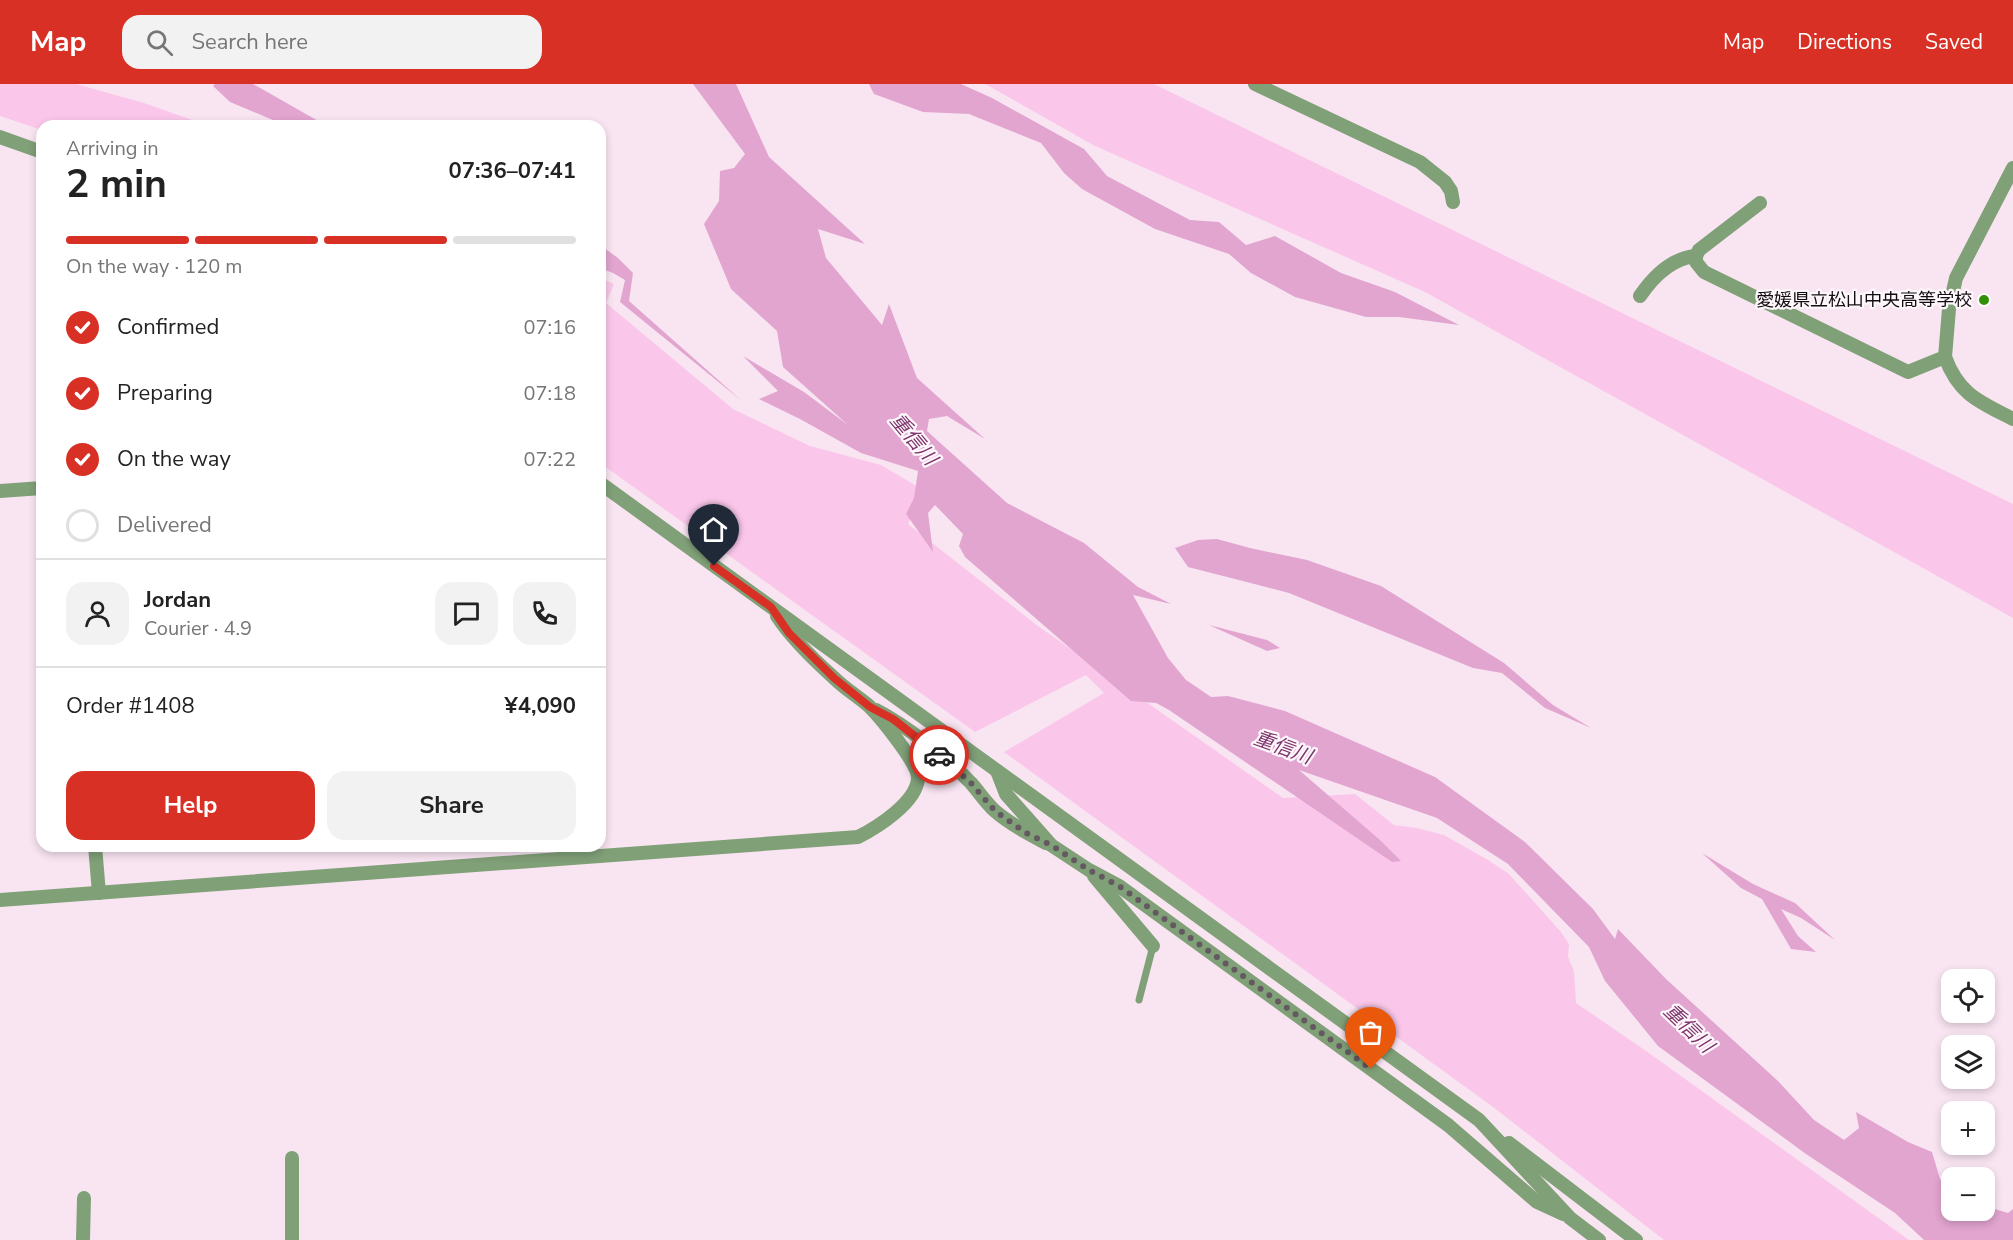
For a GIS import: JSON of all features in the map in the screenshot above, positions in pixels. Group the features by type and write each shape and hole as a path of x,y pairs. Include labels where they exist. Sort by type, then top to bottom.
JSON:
{"street":[{"path":"1255,84 1420,162 1445,182 1451,191 1453,202"},
{"path":"0,137 36,151"},
{"path":"2013,168 1956,278 1949,309 1945,357 1951,374 1963,389 1975,399 2013,419"},
{"path":"1760,203 1700,250 1696,256 1696,262 1704,272 1908,372 1945,357"},
{"path":"1640,296 1652,280 1678,261 1696,256"},
{"path":"606,487 1479,1120 1636,1240"},
{"path":"0,491 36,488"},
{"path":"771,607 796,641 834,678 870,707 893,719 944,759 970,782 995,811 1026,833 1051,845 1119,886 1448,1125 1537,1202 1570,1218"},
{"path":"0,900 858,837 874,829 911,799 918,776 908,755 870,707"},
{"path":"997,771 1006,794 1051,845"},
{"path":"96,852 99,893"},
{"path":"1089,870 1154,946"},
{"path":"1479,1120 1570,1218 1599,1240"},
{"path":"292,1158 292,1240"},
{"path":"83,1240 84,1198"}],"lane":[{"path":"1139,1000 1154,946"}],"shaded area":[{"path":"0,84 76,84 144,103 192,120 36,120 36,128 0,116"},
{"path":"985,84 1154,84 2013,504 2013,618 1425,292 1095,146"},
{"path":"606,281 614,284 606,303"},
{"path":"606,303 733,409 810,446 881,465 925,491 908,524 1038,626 1283,798 1355,794 1394,825 1444,835 1508,873 1569,944 1568,957 1574,971 1576,1003 1909,1240 1664,1240 1493,1107 1004,752 1104,693 1086,675 975,732 606,467"}],"water":[{"path":"215,84 253,84 316,120 273,120 230,102 213,86"},
{"name":"重信川","path":"693,84 736,84 769,157 865,244 818,229 826,258 882,325 889,304 917,378 985,439 947,416 929,419 927,431 1007,503 1084,543 1138,587 1171,604 1133,595 1168,658 1186,680 1211,697 1228,696 1285,711 1435,777 1525,842 1593,909 1615,939 1618,929 1666,979 1778,1081 1814,1120 1844,1140 1859,1128 1856,1112 1908,1142 1932,1152 1941,1180 1941,1221 1995,1221 1995,1209 2008,1213 2013,1209 2013,1240 1924,1240 1895,1213 1806,1154 1658,1046 1605,981 1589,947 1508,864 1437,818 1299,770 1401,861 1392,862 1169,710 1156,703 1131,701 965,557 959,546 963,534 935,505 928,513 933,552 906,514 914,498 918,471 861,453 759,399 778,391 743,356 804,392 848,425 783,367 777,331 731,289 704,224 719,201 720,171 734,168 745,154"},
{"path":"869,84 961,84 992,98 1084,149 1107,176 1190,220 1219,222 1246,245 1275,236 1341,273 1395,292 1459,325 1399,317 1366,317 1295,297 1251,273 1229,254 1155,229 1082,189 1064,173 1041,143 969,114 923,112 874,94"},
{"path":"606,249 633,273 629,301 742,401 620,302 625,280 606,270"},
{"path":"1217,539 1307,560 1381,586 1504,663 1553,705 1591,728 1545,708 1502,673 1473,668 1289,593 1188,567 1175,548 1198,540"},
{"path":"1209,625 1267,640 1280,648 1267,651"},
{"path":"1702,853 1753,884 1795,903 1835,940 1801,918 1781,909 1798,936 1816,952 1791,949 1762,899 1741,888"}],"way so far":[{"path":"939,755 970,782 995,811 1026,833 1051,845 1119,886 1371,1069"}],"place":[{"name":"愛媛県立松山中央高等学校","path":"1984,300"}],"route":[{"path":"714,566 771,607 789,633 834,678 870,707 893,719 939,755"}]}
